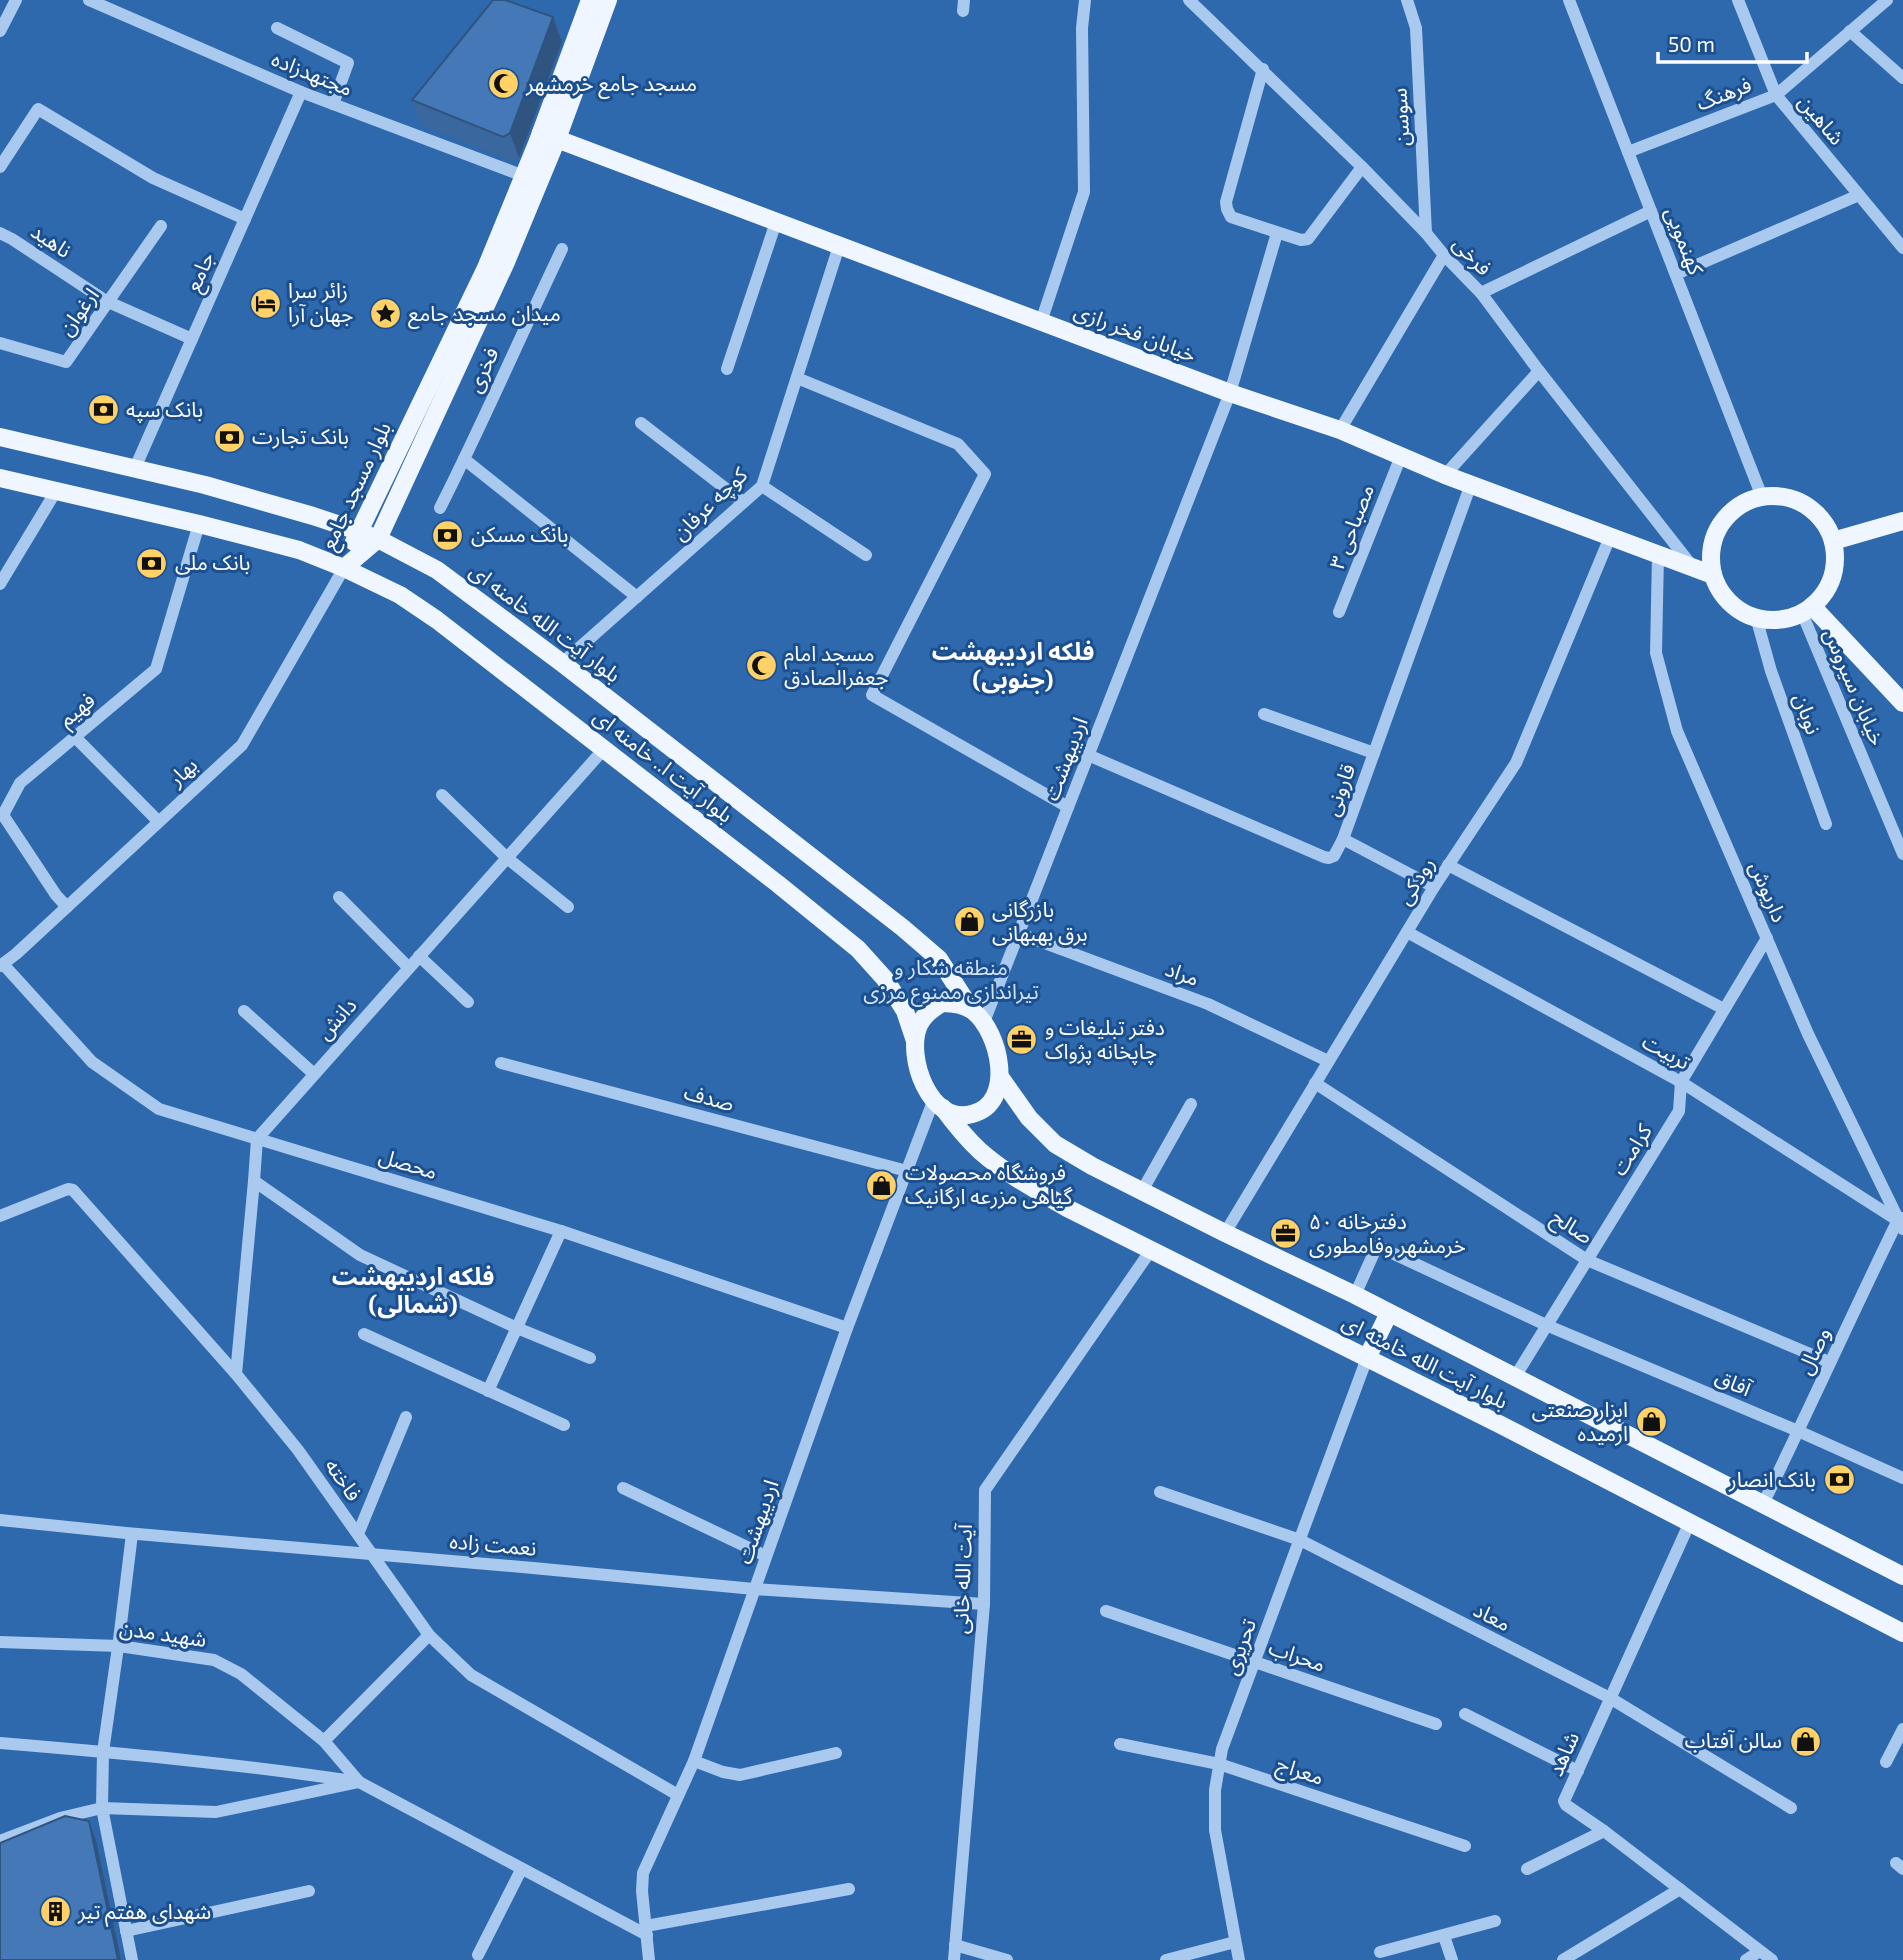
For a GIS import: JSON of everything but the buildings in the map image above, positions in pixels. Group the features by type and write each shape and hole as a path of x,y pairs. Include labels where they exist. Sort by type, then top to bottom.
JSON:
{"main road":[{"name":"بلوار مسجد جامع","path":"344,568 378,539 506,262 549,136 590,0"},
{"name":"بلوار مسجد جامع","path":"344,568 358,531 486,268 524,176 549,136 608,0"},
{"name":"خیابان فخر رازی","path":"549,136 1230,393 1340,430 1445,475 1713,575"},
{"name":"بلوار آیت الله خامنه ای","path":"3,437 205,485 358,531 437,570 562,663 903,928 939,959 978,1016"},
{"path":"0,478 299,550 344,568"},
{"path":"1762,496 1780,496 1798,501 1814,511 1833,541 1835,559 1832,576 1824,593 1807,609 1784,619 1766,620 1748,615 1733,605 1721,592 1713,575 1710,558 1720,525 1731,511 1762,496"},
{"path":"1833,541 1903,521"},
{"name":"بلوار آیت ا.. خامنه ای","path":"344,568 400,595 437,620 858,948 886,979 905,1011 915,1041"},
{"path":"1807,609 1903,703"},
{"path":"942,1003 956,1003 978,1016 993,1038 999,1058 1000,1077 995,1094 985,1108 972,1114 958,1115 939,1104 921,1080 915,1041 919,1024 930,1011 942,1003"},
{"name":"بلوار آیت الله خامنه ای","path":"1000,1077 1029,1118 1055,1144 1092,1166 1355,1294 1903,1576"},
{"name":"بلوار آیت الله خامنه ای","path":"939,1104 980,1151 1017,1179 1069,1209 1690,1522 1903,1633"},
{"path":"1367,1359 1389,1313"}],"street":[{"path":"0,31 16,0"},
{"name":"مجتهدزاده","path":"89,0 108,4 301,92 524,176"},
{"path":"1041,322 1084,192 1082,28 1085,0"},
{"name":"سوسن","path":"1407,0 1416,28 1426,233"},
{"name":"کهنمویی","path":"1569,0 1762,496"},
{"name":"شاهین","path":"1738,0 1776,95 1903,247"},
{"name":"فرهنگ","path":"1628,152 1776,95 1887,0"},
{"name":"فرخی","path":"1193,1 1362,167 1482,293 1539,371 1694,568"},
{"path":"277,27 348,63 333,104"},
{"path":"1850,31 1903,78"},
{"path":"1263,69 1226,202 1231,217 1301,240 1308,239 1362,167"},
{"name":"جامع","path":"135,468 301,92"},
{"path":"0,167 38,109 153,178 245,219"},
{"path":"1675,274 1859,195"},
{"path":"1482,293 1651,211"},
{"path":"727,369 776,222"},
{"name":"ارغوان","path":"0,344 66,362 161,226"},
{"name":"ناهید","path":"0,233 109,302 192,339"},
{"name":"اردیبهشت","path":"978,1016 1018,933 1230,393 1277,233"},
{"name":"کوچه عرفان","path":"562,663 762,486 839,246"},
{"name":"فخری","path":"440,508 562,249"},
{"path":"1340,430 1444,255"},
{"path":"1445,475 1539,371"},
{"path":"797,377 958,444 985,474 872,695 1068,807"},
{"path":"641,423 743,502"},
{"name":"مصباحی ۳","path":"1339,612 1401,456"},
{"path":"464,459 636,597"},
{"name":"قارونی","path":"1088,755 1324,857 1334,856 1343,839 1471,484"},
{"path":"762,486 866,555"},
{"path":"0,584 56,491"},
{"name":"فهیم","path":"67,907 55,895 3,815 20,783 156,669 199,524"},
{"name":"رودکی","path":"1225,1233 1434,887 1516,763 1610,537"},
{"name":"داریوش","path":"1658,555 1656,653 1677,731 1808,1034 1901,1222"},
{"name":"بهار","path":"2,965 242,745 344,568"},
{"name":"خیابان سیروس","path":"1807,609 1903,854"},
{"name":"نوبان","path":"1756,617 1771,671 1826,824"},
{"path":"1264,714 1374,753"},
{"path":"75,737 159,821"},
{"name":"دانش","path":"257,1139 604,749"},
{"path":"442,796 507,858 568,907"},
{"path":"1343,839 1434,887"},
{"path":"1448,865 1724,1009"},
{"path":"339,897 409,968"},
{"name":"تربیت","path":"1407,932 1681,1082 1901,1222"},
{"name":"مراد","path":"1018,933 1208,1004 1328,1062"},
{"name":"کرامت","path":"1515,1377 1679,1111 1681,1082 1767,938"},
{"path":"419,956 468,1002"},
{"name":"محصل","path":"2,965 92,1062 159,1109 561,1231 847,1328"},
{"path":"244,1011 314,1074"},
{"name":"صدف","path":"501,1063 907,1171"},
{"name":"صالح","path":"1315,1083 1587,1260 1829,1362"},
{"name":"اردیبهشت","path":"649,1960 642,1891 643,1873 694,1761 847,1328 907,1171 939,1104"},
{"path":"1142,1191 1191,1104"},
{"path":"236,1374 257,1139"},
{"path":"254,1181 360,1255 517,1328 590,1358"},
{"name":"فاخته","path":"0,1216 68,1189 73,1190 236,1374 298,1450 429,1635 471,1675 678,1796"},
{"name":"وصال","path":"1763,1504 1829,1362 1901,1222"},
{"path":"488,1391 561,1231"},
{"name":"آفاق","path":"1355,1294 1377,1246 1546,1325 1903,1478"},
{"name":"آیت الله خانی","path":"954,1960 984,1604 985,1490 1151,1250"},
{"path":"364,1334 564,1425"},
{"name":"تحریری","path":"1239,1960 1215,1830 1215,1790 1222,1749 1367,1359"},
{"path":"358,1534 406,1417"},
{"path":"624,1488 766,1556"},
{"name":"معاد","path":"1160,1492 1300,1540 1611,1699 1791,1808"},
{"name":"نعمت زاده","path":"0,1520 754,1589 984,1604"},
{"name":"شاهد","path":"1690,1522 1564,1801 1772,1960"},
{"path":"132,1534 103,1752 102,1808 132,1960"},
{"name":"محراب","path":"1106,1611 1436,1724"},
{"path":"324,1741 429,1635"},
{"name":"شهید مدن","path":"0,1642 118,1646 214,1660 241,1674 324,1741 359,1783"},
{"path":"1465,1714 1578,1771"},
{"path":"1886,1762 1903,1729"},
{"name":"شهید مدن","path":"0,1743 308,1774 359,1783 521,1870 646,1931"},
{"name":"معراج","path":"1120,1744 1219,1764 1465,1846"},
{"path":"694,1761 740,1775 836,1753"},
{"path":"0,1842 60,1818 102,1808 216,1812 359,1783"},
{"path":"1527,1869 1604,1830"},
{"path":"478,1955 521,1870"},
{"path":"646,1931 849,1889"},
{"path":"1563,1960 1680,1889"},
{"path":"126,1931 309,1891"},
{"path":"1380,1952 1494,1921"},
{"path":"1444,1936 1452,1960"},
{"path":"1166,1960 1235,1942"},
{"path":"955,1945 1007,1960"},
{"path":"1746,1960 1760,1951"}],"green space":[{"name":"منطقه شکار و تیراندازی ممنوع مرزی","path":"0,0 1903,0 1903,1960 0,1960"}],"place":[{"name":"مسجد جامع خرمشهر","path":"503,84"},
{"name":"زائر سرا جهان آرا","path":"265,303"},
{"name":"میدان مسجد جامع","path":"385,314"},
{"name":"بانک سپه","path":"103,410"},
{"name":"بانک تجارت","path":"229,437"},
{"name":"بانک مسکن","path":"448,535"},
{"name":"بانک ملی","path":"152,563"},
{"name":"مسجد امام جعفرالصادق","path":"761,666"},
{"name":"بازرگانی برق بهبهانی","path":"969,922"},
{"name":"دفتر تبلیغات و چاپخانه پژواک","path":"1022,1040"},
{"name":"فروشگاه محصولات گیاهی مزرعه ارگانیک","path":"882,1185"},
{"name":"دفترخانه ۵۰ خرمشهر وفامطوری","path":"1286,1234"},
{"name":"ابزار صنعتی ارمیده","path":"1651,1422"},
{"name":"بانک انصار","path":"1839,1480"},
{"name":"سالن آفتاب","path":"1805,1741"},
{"name":"شهدای هفتم تیر","path":"55,1912"}],"district":[{"name":"فلکه اردیبهشت (جنوبی)","path":"1013,666"},
{"name":"فلکه اردیبهشت (شمالی)","path":"413,1291"}]}
